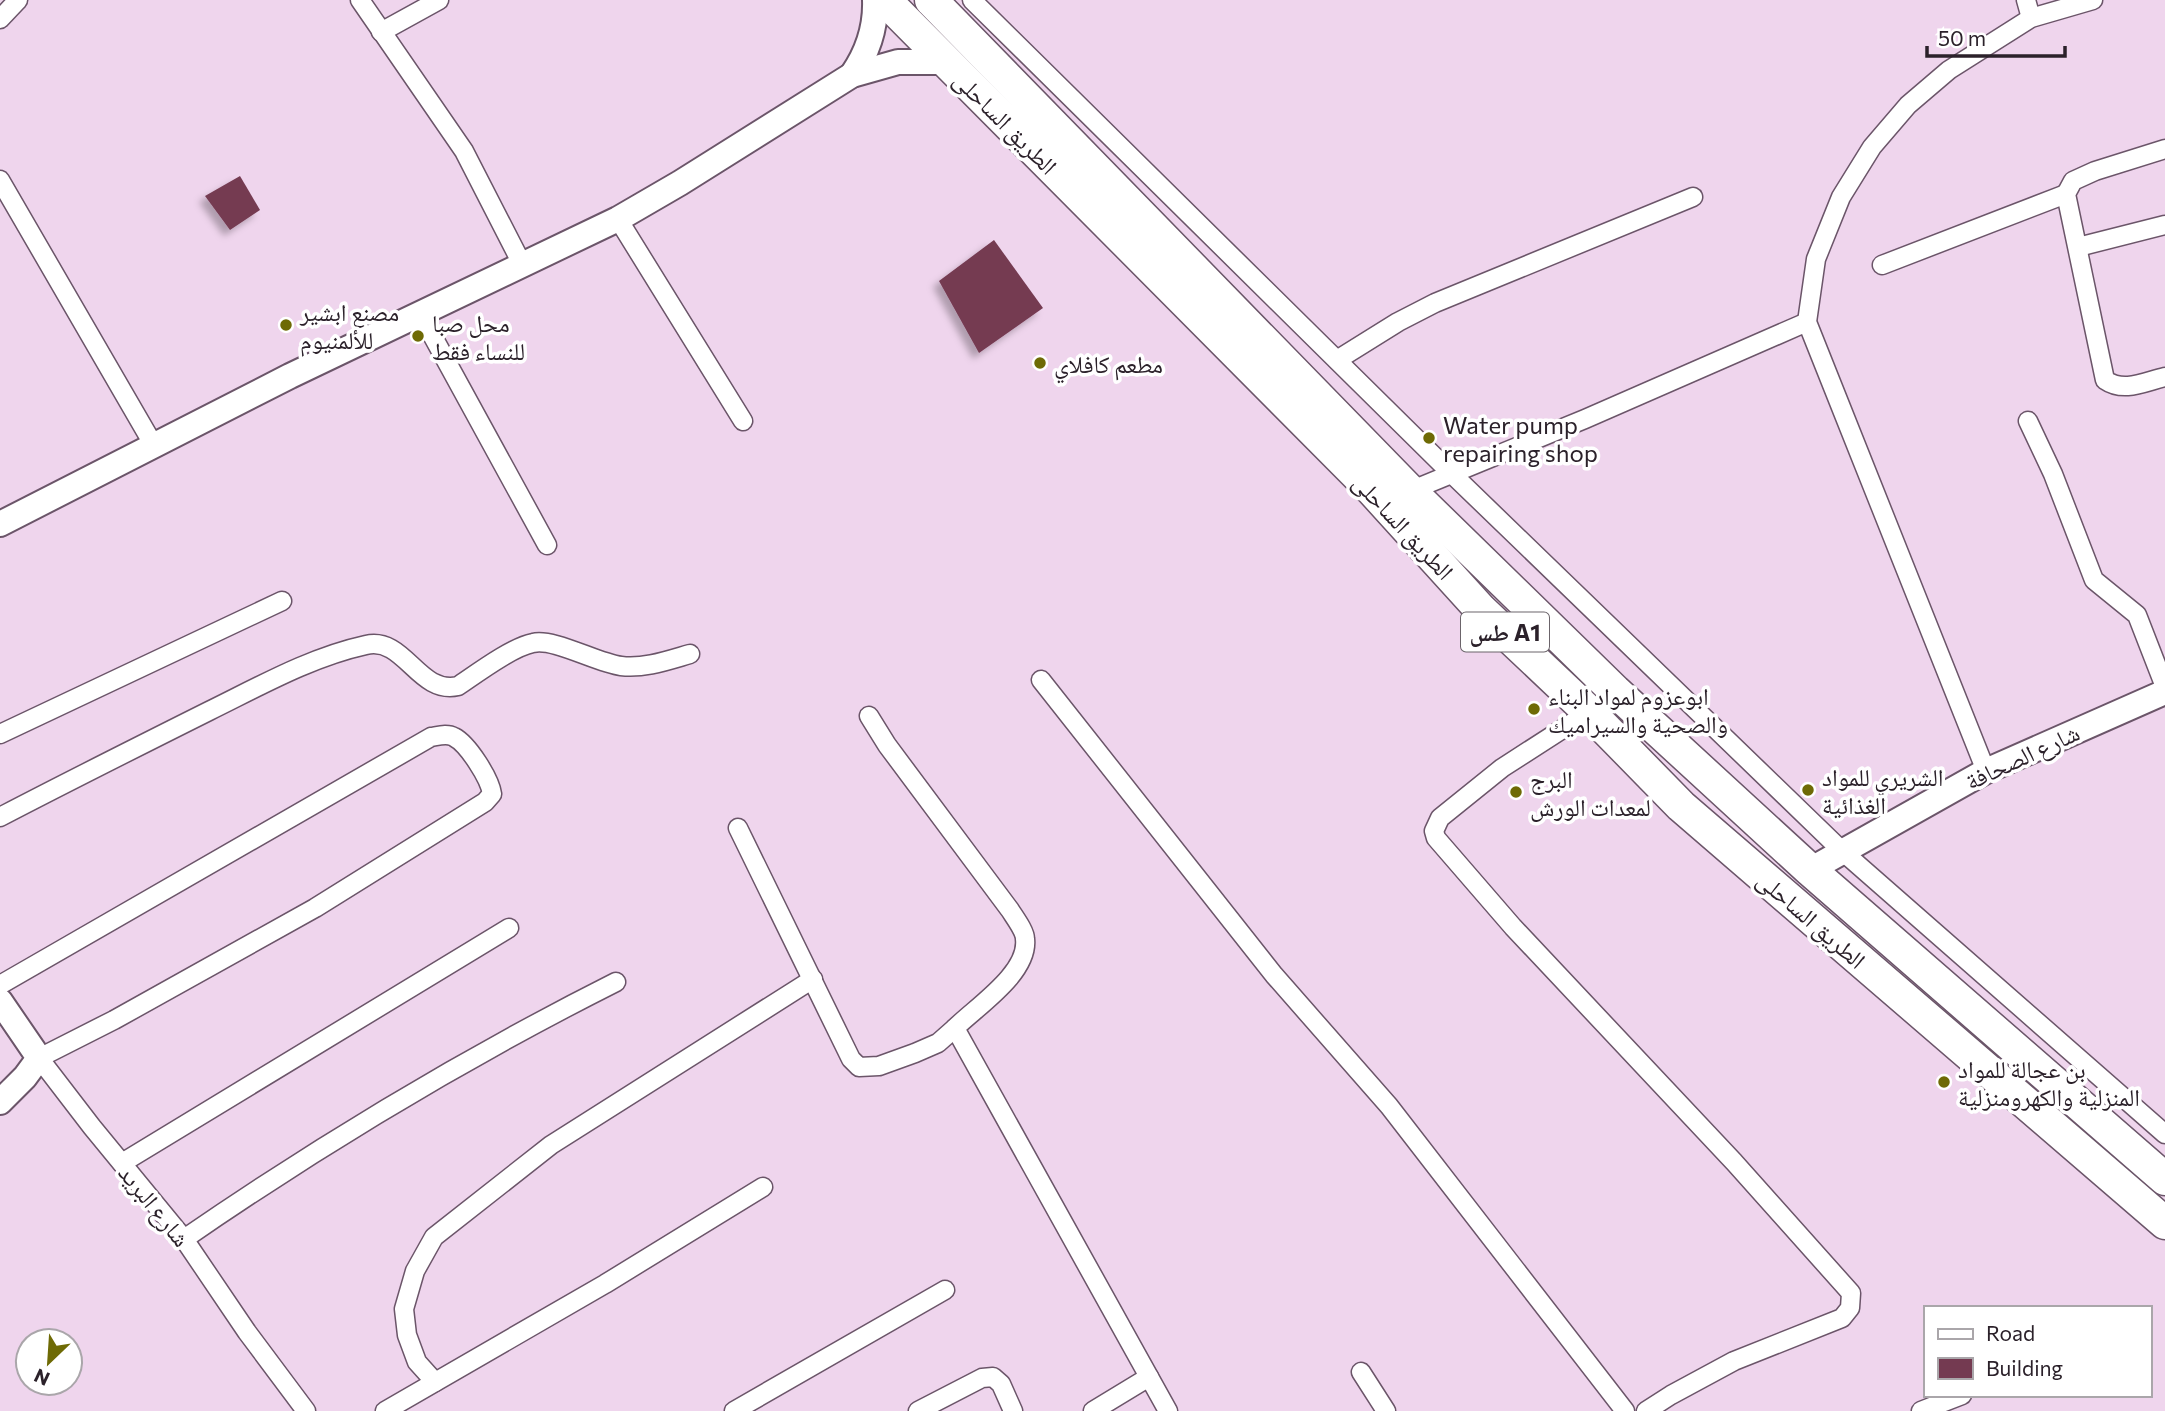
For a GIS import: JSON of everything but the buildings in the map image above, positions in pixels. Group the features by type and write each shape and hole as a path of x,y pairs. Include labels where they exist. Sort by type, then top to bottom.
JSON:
{"highway":[{"name":"الطريق الساحلى","path":"885,0 1373,491 1481,610 1589,712 1681,806 2165,1223"},
{"name":"الطريق الساحلى","path":"930,0 1410,491 1615,691 1810,870 2165,1180"}],"street":[{"path":"0,19 18,0"},
{"path":"360,0 464,151 523,266"},
{"path":"381,32 439,0"},
{"path":"852,75 861,62 872,34 875,0"},
{"path":"972,0 1451,473 1841,850 2165,1135"},
{"path":"2026,0 2031,19"},
{"path":"1986,771 1807,322 1816,258 1841,197 1872,148 1908,104 1949,70 2031,19 2094,0"},
{"path":"0,524 153,444 618,219 852,75 898,62 946,62"},
{"path":"1882,265 2066,194 2073,181 2095,171 2165,149"},
{"path":"0,180 153,444"},
{"path":"2066,194 2105,380 2115,387 2127,387 2165,377"},
{"path":"1337,360 1398,322 1436,303 1693,197"},
{"path":"618,219 743,421"},
{"path":"2078,247 2165,225"},
{"path":"420,313 547,545"},
{"path":"1410,491 1585,419 1807,322"},
{"path":"2028,421 2053,474 2094,580 2137,615 2165,689"},
{"path":"0,734 282,601"},
{"path":"0,817 300,666 369,644 389,647 438,687 447,688 458,686 534,642 553,645 622,666 650,664 690,654"},
{"path":"1041,680 1273,975 1390,1107 1625,1411"},
{"name":"شارع الصحافة","path":"1810,870 1841,850 1986,771 2165,689"},
{"path":"1589,712 1502,768 1440,818 1434,831 1436,838 1513,927 1734,1162 1851,1293 1850,1308 1842,1318 1734,1361 1646,1411"},
{"path":"738,828 851,1059 859,1067 879,1066 938,1043 1002,987 1020,963 1026,939 1010,910 887,745 869,716"},
{"path":"0,985 431,737 448,735 456,738 491,784 492,794 485,803 315,908 114,1020 39,1058 25,1077 0,1102"},
{"path":"122,1163 509,928"},
{"path":"435,1382 417,1362 407,1335 404,1309 415,1271 434,1237 551,1145 813,979"},
{"path":"184,1239 252,1192 527,1026 616,982"},
{"name":"شارع البريد","path":"0,1001 39,1058 184,1239 247,1332 306,1411"},
{"path":"955,1028 1168,1411"},
{"path":"385,1411 605,1284 763,1187"},
{"path":"734,1411 945,1290"},
{"path":"1361,1372 1386,1411"},
{"path":"918,1411 982,1378 993,1377 1001,1384 1013,1411"},
{"path":"1093,1411 1149,1377"},
{"path":"1921,1411 1957,1397"}],"place":[{"name":"مصنع ابشير للألمنيوم","path":"286,325"},
{"name":"محل صبا للنساء فقط","path":"418,336"},
{"name":"مطعم كافلاي","path":"1040,363"},
{"name":"Water pump repairing shop","path":"1429,438"},
{"name":"ابوعزوم لمواد البناء والصحية والسيراميك","path":"1534,709"},
{"name":"الشريري للمواد الغذائية","path":"1808,790"},
{"name":"البرج لمعدات الورش","path":"1516,792"},
{"name":"بن عجالة للمواد المنزلية والكهرومنزلية","path":"1944,1082"}]}
